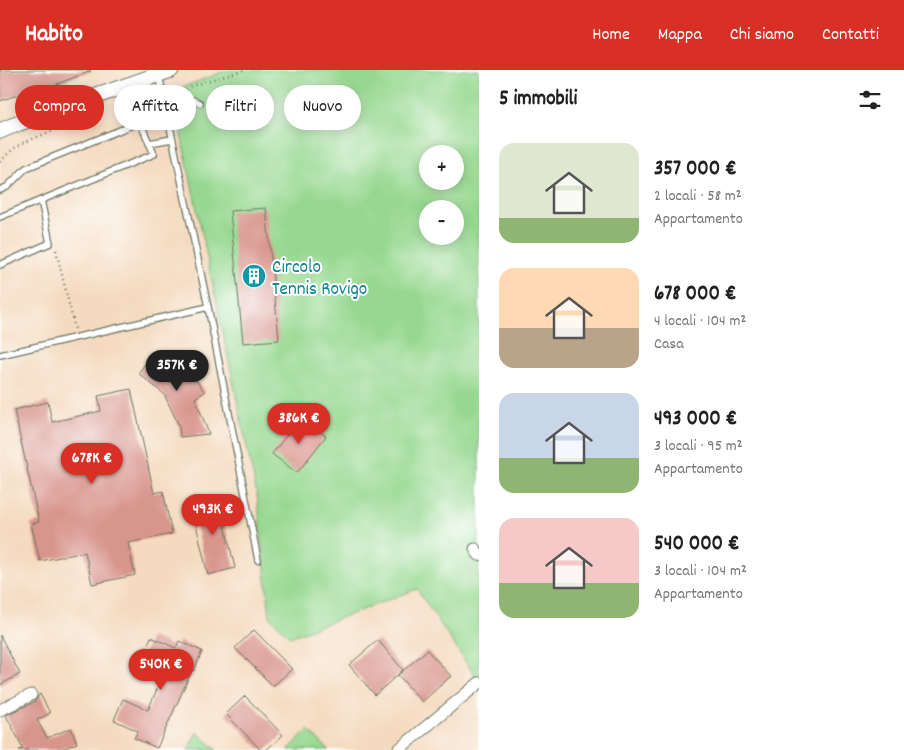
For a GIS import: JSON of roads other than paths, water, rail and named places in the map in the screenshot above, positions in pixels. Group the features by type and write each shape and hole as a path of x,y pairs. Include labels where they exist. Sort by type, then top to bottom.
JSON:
{"main road":[{"path":"0,131 165,72"}],"street":[{"path":"405,747 479,683"},
{"path":"0,710 32,694"}],"lane":[{"path":"165,72 165,85"},
{"path":"196,101 200,103"},
{"path":"0,190 8,187 26,168 140,122 154,154 0,217"},
{"path":"170,130 208,307 258,560"},
{"path":"149,143 172,139"},
{"path":"0,265 50,243 41,200"},
{"path":"0,354 208,307"}],"place":[{"name":"Circolo Tennis Rovigo","path":"254,276"}]}
